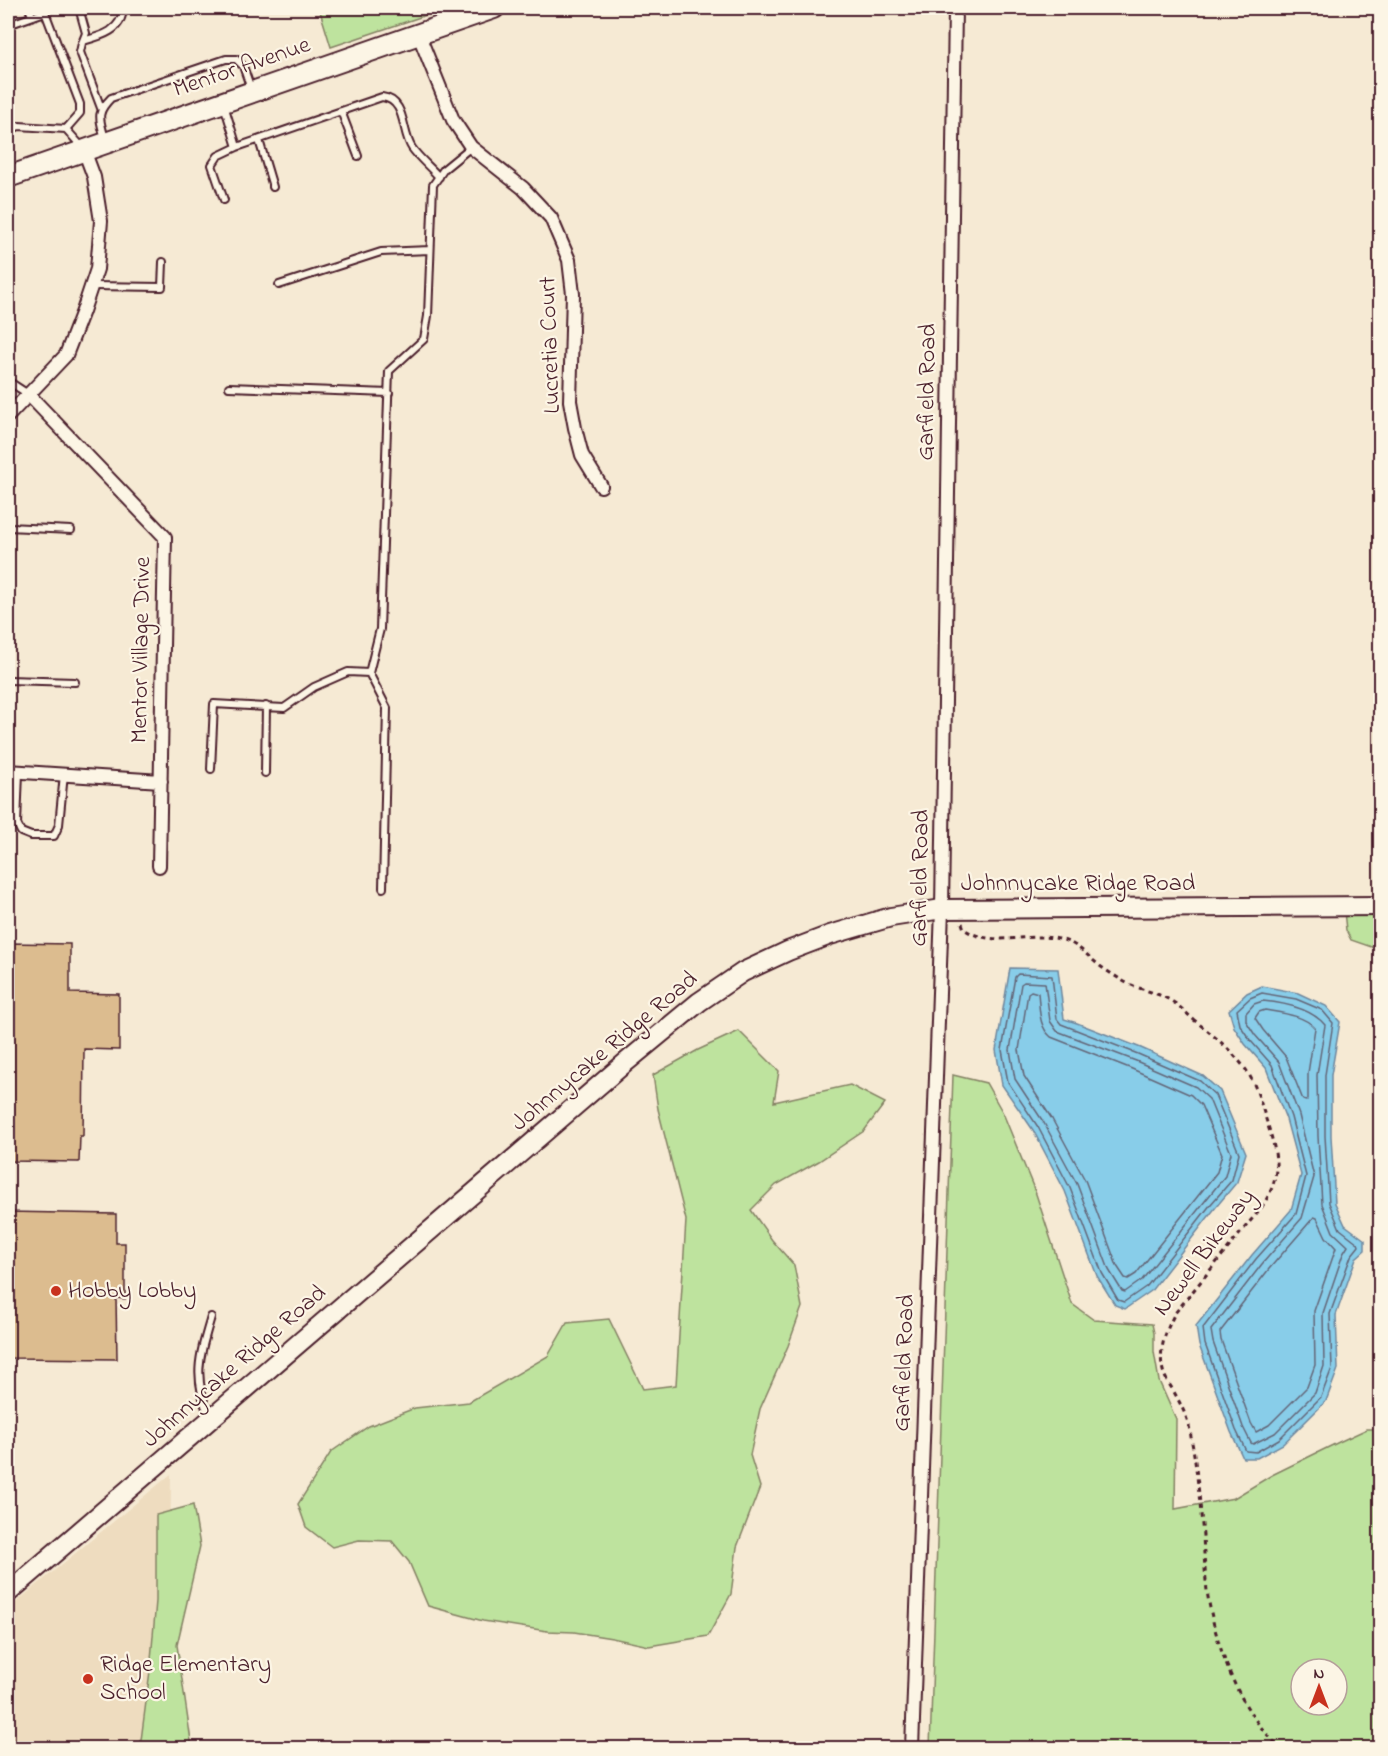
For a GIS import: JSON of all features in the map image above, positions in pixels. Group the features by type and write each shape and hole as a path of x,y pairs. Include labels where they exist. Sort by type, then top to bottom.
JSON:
{"main road":[{"name":"Mentor Avenue","path":"8,177 494,8"},
{"name":"Johnnycake Ridge Road","path":"8,1593 625,1063 699,1002 743,972 830,935 891,917 942,909 1380,906"}],"street":[{"name":"Garfield Road","path":"912,1749 942,909 955,8"},
{"name":"Lucretia Court","path":"418,33 453,120 471,147 523,188 551,218 568,260 573,294 570,401 582,455 601,486"},
{"path":"8,416 66,355 97,269 100,221 94,177 84,150"},
{"name":"Mentor Village Drive","path":"28,394 165,537 159,866"},
{"name":"Mentor Village Drive","path":"13,771 161,780"}],"lane":[{"path":"29,8 32,16"},
{"path":"79,8 86,33 80,52 101,108 100,118 106,142"},
{"path":"82,40 104,35 116,27 123,14 123,8"},
{"path":"8,25 45,12 80,104 80,113 66,129"},
{"path":"101,108 111,98 226,59 236,59 243,66 252,92"},
{"path":"224,200 212,165 218,156 237,147 382,97 393,100 401,113 411,147 439,177"},
{"path":"223,102 237,147"},
{"path":"341,111 358,156"},
{"path":"8,131 19,126 66,129 84,150"},
{"path":"259,140 273,187"},
{"path":"383,888 387,708 369,673 380,629 389,371 424,339 428,316 433,185 444,169 471,147"},
{"path":"279,285 381,252 430,250"},
{"path":"92,286 162,287 163,261"},
{"path":"8,381 28,394"},
{"path":"229,387 389,393"},
{"path":"8,527 71,530"},
{"path":"211,769 214,704 284,708 314,687 348,672 369,673"},
{"path":"8,680 75,682"},
{"path":"265,773 266,706"},
{"path":"13,771 17,824 21,832 31,836 54,836 60,825 64,774"},
{"path":"210,1420 199,1386 200,1354 211,1317"}],"path":[{"name":"Newell Bikeway","path":"962,909 962,927 977,937 1059,939 1071,943 1101,967 1125,982 1172,1001 1228,1049 1243,1066 1262,1104 1276,1151 1275,1177 1271,1191 1261,1208 1175,1314 1162,1343 1164,1374 1186,1414 1191,1434 1207,1592 1219,1642 1249,1712 1269,1739 1281,1749"}],"shaded area":[{"name":"Ridge Elementary School","path":"171,1474 169,1748 8,1748 8,1609"}],"green space":[{"path":"319,8 447,8 331,47"},
{"path":"1344,911 1380,911 1380,950 1351,940 1346,930"},
{"path":"739,1031 779,1071 774,1102 850,1085 885,1103 864,1131 819,1161 776,1185 751,1210 772,1240 794,1265 802,1307 788,1346 760,1409 750,1455 760,1487 737,1547 731,1594 708,1636 649,1646 574,1632 547,1631 483,1621 428,1606 409,1562 392,1541 359,1540 332,1547 306,1527 298,1504 331,1452 369,1426 415,1408 469,1402 548,1356 567,1323 609,1319 643,1389 676,1385 686,1220 658,1109 653,1075"},
{"path":"953,1075 986,1083 1003,1113 1036,1194 1072,1304 1094,1320 1152,1324 1159,1381 1176,1419 1175,1509 1234,1498 1272,1475 1339,1442 1367,1429 1380,1429 1380,1748 930,1748"},
{"path":"193,1505 200,1546 177,1645 192,1748 140,1748 156,1601 156,1515"}],"water":[{"path":"1010,968 1058,969 1064,1019 1141,1048 1203,1076 1220,1091 1246,1153 1237,1182 1151,1291 1125,1309 1115,1305 1097,1276 1065,1191 1033,1130 1002,1085 996,1050"},
{"path":"1262,986 1298,993 1326,1006 1340,1022 1331,1075 1331,1136 1335,1203 1345,1225 1365,1240 1365,1250 1356,1258 1336,1315 1338,1369 1326,1401 1283,1444 1257,1458 1243,1458 1199,1345 1196,1326 1291,1210 1301,1175 1286,1119 1266,1068 1234,1027 1229,1010 1247,993"}],"building":[{"path":"8,943 70,944 70,993 119,994 119,1050 84,1049 83,1136 80,1136 79,1162 9,1161"},
{"path":"8,1212 116,1214 116,1243 125,1243 125,1299 116,1298 117,1359 8,1358"}],"place":[{"name":"Hobby Lobby","path":"56,1291"},
{"name":"Ridge Elementary School","path":"88,1679"}]}
